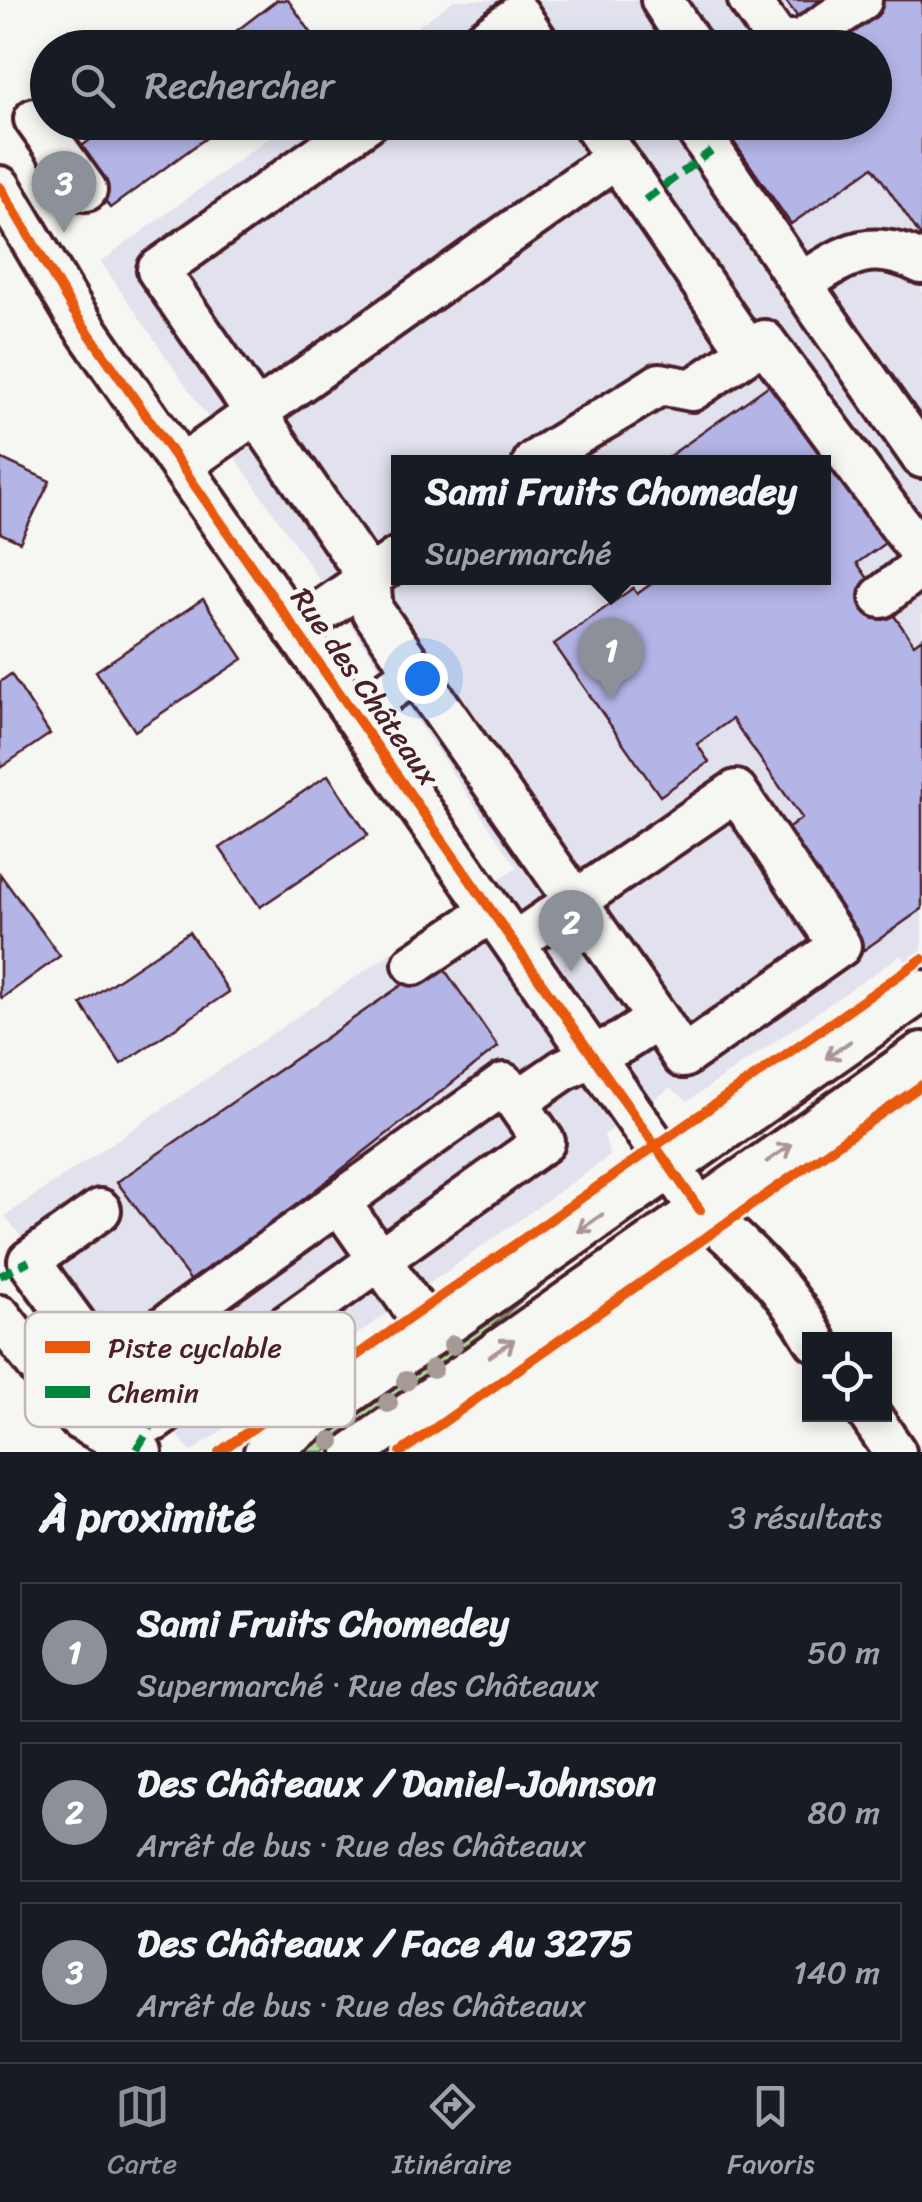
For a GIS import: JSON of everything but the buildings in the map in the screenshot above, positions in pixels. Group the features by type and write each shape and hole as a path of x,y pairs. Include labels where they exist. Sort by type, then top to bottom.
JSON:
{"street":[{"path":"662,0 682,30"},
{"path":"749,0 765,30"},
{"path":"817,30 862,0"},
{"path":"497,30 519,14 529,30"},
{"path":"50,140 86,190"},
{"path":"342,140 158,270 257,414 384,568"},
{"path":"604,140 748,352"},
{"path":"704,140 922,457"},
{"path":"180,466 616,158"},
{"name":"Rue des Châteaux","path":"0,186 59,289 700,1210 751,1252 810,1332"},
{"path":"801,284 843,257 865,250 894,252 922,263"},
{"path":"544,455 660,384 692,390 764,341 922,554"},
{"path":"796,384 847,349"},
{"path":"882,597 922,566"},
{"path":"294,630 384,568"},
{"path":"384,568 372,610 577,902 684,1056 840,946 736,791 577,902 414,964"},
{"path":"354,714 416,672"},
{"path":"355,1388 922,991"},
{"path":"518,1101 564,1070 622,1042 658,1018"},
{"path":"354,1452 922,1052"},
{"path":"185,1312 504,1084 544,1142 305,1312"},
{"path":"339,1202 432,1334"},
{"path":"66,1312 29,1261 100,1210"},
{"path":"0,1316 25,1350"},
{"path":"874,1422 895,1452"},
{"path":"90,1427 119,1447"},
{"path":"265,1452 300,1427"}],"shaded area":[{"path":"454,0 922,0 922,983 901,955 688,1101 670,1088 604,1135 610,1156 355,1336 355,1312 81,1312 5,1216 517,867 101,262 266,140 892,140 892,30 413,30"},
{"path":"171,1427 226,1427 191,1452"}],"green space":[{"path":"533,1284 536,1288 440,1371 325,1452 293,1452 329,1427 355,1427 355,1409"}],"marked path":[{"path":"645,200 711,151"},
{"path":"0,1276 29,1261"},
{"path":"137,1449 151,1427"}],"cycle path":[{"path":"0,187 74,312 700,1210"},
{"path":"355,1357 922,959"},
{"path":"401,1452 922,1085"},
{"path":"219,1452 255,1427"}],"place":[{"name":"Des Châteaux / Face Au 3275","path":"64,233"},
{"name":"Sami Fruits Chomedey","path":"611,700"},
{"name":"Des Châteaux / Daniel-Johnson","path":"571,972"}]}
